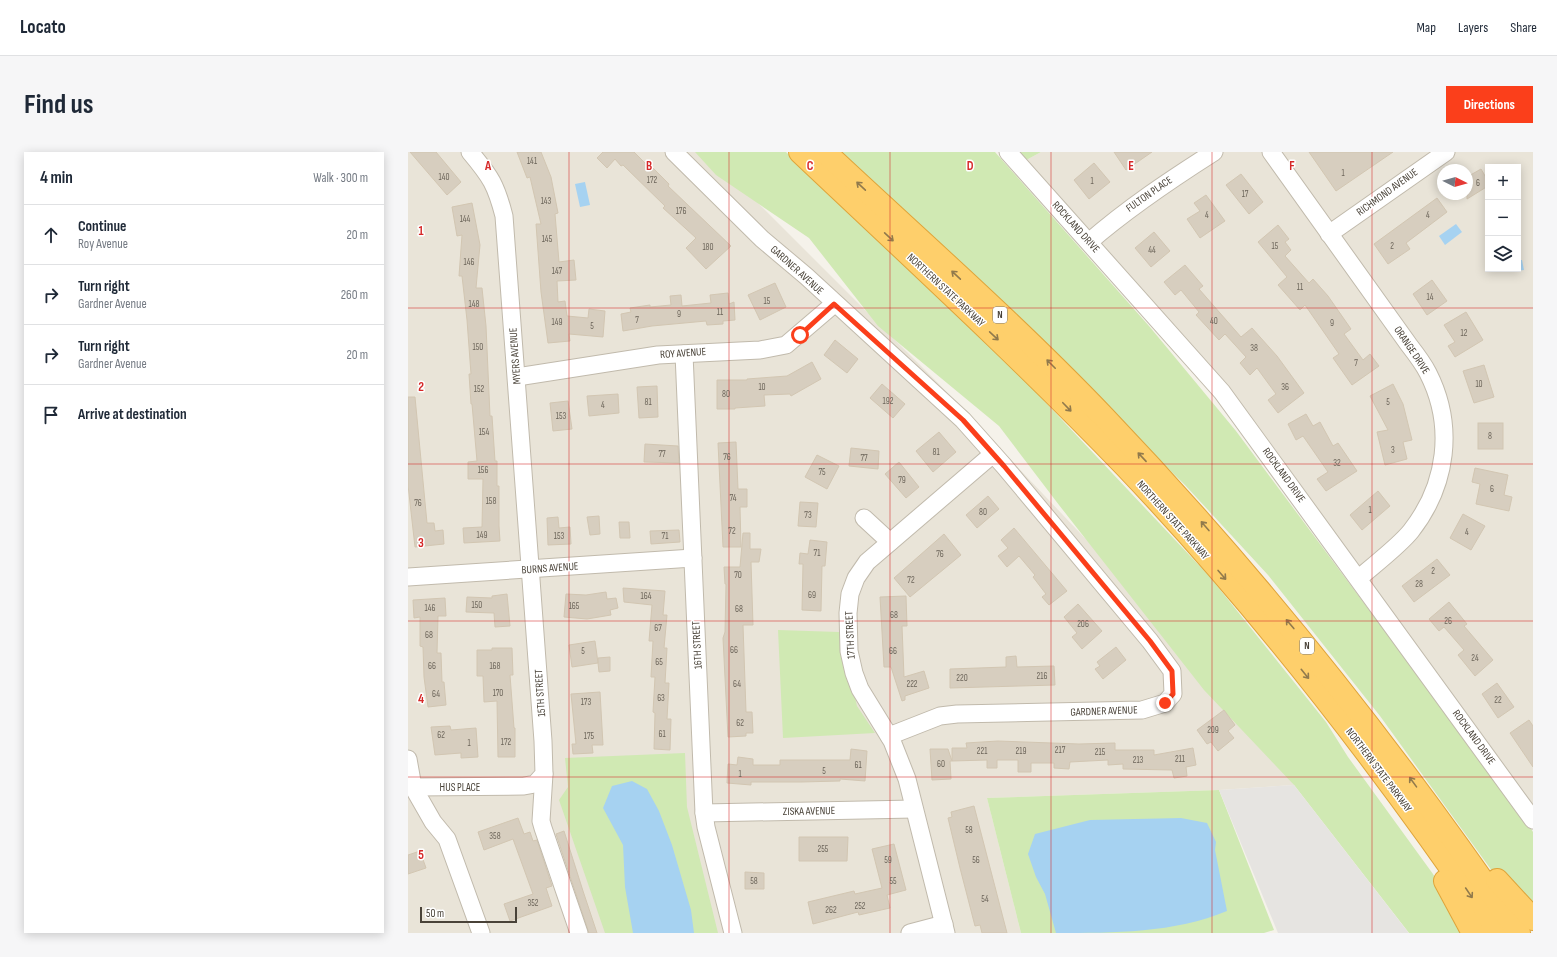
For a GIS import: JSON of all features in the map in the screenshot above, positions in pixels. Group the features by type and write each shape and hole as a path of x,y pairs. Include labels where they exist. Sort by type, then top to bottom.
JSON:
{"highway":[{"name":"NORTHERN STATE PARKWAY","path":"800,152 1030,370 1127,469 1251,608 1339,717 1453,870 1496,933"},
{"name":"NORTHERN STATE PARKWAY","path":"825,152 1042,355 1103,415 1230,554 1305,643 1370,726 1436,813 1519,933"},
{"path":"1396,794 1473,933"},
{"path":"1436,813 1533,919"}],"street":[{"name":"MYERS AVENUE","path":"470,152 489,174 497,189 504,216 530,569"},
{"name":"GARDNER AVENUE","path":"674,152 762,239 806,276 834,304 963,420 1150,641 1172,671 1173,694 1165,703 1142,710 940,716 889,736"},
{"name":"ROCKLAND DRIVE","path":"1008,152 1222,392 1359,578 1533,820"},
{"name":"FULTON PLACE","path":"1089,242 1126,210 1162,184 1214,152"},
{"name":"ORANGE DRIVE","path":"1271,152 1428,373 1440,402 1445,431 1443,466 1429,504 1411,532 1359,578"},
{"name":"RICHMOND AVENUE","path":"1329,234 1446,152"},
{"name":"ROY AVENUE","path":"517,378 658,355 760,350 786,345 800,335 834,304"},
{"name":"16TH STREET","path":"684,354 704,813 706,827 733,933"},
{"name":"17TH STREET","path":"945,929 907,779 889,736 860,690 854,673 849,651 848,613 850,594 856,578 866,562 993,454"},
{"path":"864,518 890,542"},
{"name":"BURNS AVENUE","path":"408,576 693,558"},
{"name":"15TH STREET","path":"530,569 543,741 544,774 541,821 579,933"},
{"path":"408,759 413,787 433,822 447,839 481,933"},
{"name":"HUS PLACE","path":"413,787 506,786 535,784 544,774"},
{"name":"ZISKA AVENUE","path":"704,813 914,809"},
{"path":"910,933 945,929"}],"shaded area":[{"path":"408,152 707,152 938,383 1151,608 1294,785 1219,790 987,798 1021,933 408,933"},
{"path":"1041,152 1533,152 1533,820 1222,392 1019,164"},
{"path":"1294,785 1408,933 1278,933 1219,790"}],"green space":[{"path":"695,152 786,152 1032,388 1210,577 1326,722 1348,757 1433,874 1467,933 1409,933 1294,785 1204,690 999,426 878,326 809,238 716,175"},
{"path":"840,152 995,152 1149,326 1236,431 1526,821 1533,832 1533,912 1495,875 1380,716 1268,575 1185,485 922,228"},
{"path":"1008,152 1041,152 1019,164"},
{"path":"778,630 839,632 857,706 875,733 783,738"},
{"path":"685,753 687,807 718,933 605,933 559,800 568,787 565,758"},
{"path":"1219,790 1274,930 1264,933 1021,933 987,798"}],"water":[{"path":"585,182 590,205 580,207 575,184"},
{"path":"1456,224 1462,232 1445,245 1439,236"},
{"path":"1521,260 1522,260 1524,270 1521,270"},
{"path":"632,781 647,789 659,811 672,845 691,910 694,933 633,933 625,887 623,845 603,808 612,786"},
{"path":"1181,818 1207,823 1216,842 1215,850 1227,911 1186,924 1165,928 1121,932 1056,933 1045,894 1036,877 1028,854 1035,834 1090,820"}],"building":[{"path":"410,152 436,152 461,182 447,195"},
{"path":"517,152 541,152 551,177 558,213 555,214 559,262 574,260 576,280 557,281 558,302 565,301 567,316 588,318 589,309 605,311 603,337 569,334 570,341 548,343 541,292 536,224 541,224 530,177 527,178"},
{"path":"603,152 634,152 647,165 648,163 669,184 668,186 731,246 706,269 686,248 696,238 663,208 665,206 623,165 621,166 615,159 607,168 597,158"},
{"path":"1114,152 1152,152 1126,170"},
{"path":"1309,152 1393,152 1336,191"},
{"path":"1094,163 1110,182 1089,199 1074,180"},
{"path":"1481,169 1485,176 1485,188 1473,195 1473,174"},
{"path":"1241,174 1263,202 1249,214 1226,185"},
{"path":"1206,195 1225,221 1200,238 1187,219 1200,211 1194,203"},
{"path":"1437,198 1447,212 1406,243 1410,249 1388,264 1374,244"},
{"path":"472,203 480,245 476,288 482,288 486,326 490,416 492,416 495,461 497,461 497,486 499,486 500,541 464,543 463,528 482,527 483,479 468,479 468,462 477,461 471,404 469,374 471,374 467,320 462,276 459,276 462,235 457,236 452,207"},
{"path":"1278,225 1289,239 1285,242 1291,250 1285,256 1309,283 1313,279 1328,296 1351,329 1344,334 1363,360 1370,354 1379,366 1352,385 1333,358 1339,354 1305,305 1300,310 1278,285 1287,277 1258,242"},
{"path":"1154,232 1170,251 1151,267 1135,248"},
{"path":"1185,265 1203,286 1199,289 1241,337 1252,328 1277,356 1304,393 1278,413 1268,400 1276,394 1257,368 1250,375 1240,363 1246,357 1225,334 1219,340 1196,315 1199,312 1181,290 1175,295 1164,282"},
{"path":"1432,280 1447,301 1427,315 1413,294"},
{"path":"775,283 786,307 760,320 748,295"},
{"path":"728,293 729,304 734,302 735,320 723,321 723,324 707,325 706,321 652,326 623,331 621,314 631,312 630,308 650,305 650,307 671,305 670,296 681,295 682,306 711,303 710,295"},
{"path":"1466,312 1483,340 1455,357 1448,346 1455,342 1444,325"},
{"path":"835,340 858,359 847,373 824,355"},
{"path":"812,362 821,379 791,396 790,394 764,395 765,406 717,409 717,380 747,380 787,376"},
{"path":"1484,365 1494,397 1474,403 1463,371"},
{"path":"882,384 905,404 893,418 870,398"},
{"path":"1393,384 1403,404 1412,440 1403,442 1407,459 1385,465 1377,432 1388,430 1370,396"},
{"path":"657,386 658,417 639,418 637,387"},
{"path":"618,394 619,413 589,416 587,396"},
{"path":"408,397 415,397 427,523 434,523 435,531 443,530 444,544 415,547 408,485"},
{"path":"568,401 572,429 553,431 550,403"},
{"path":"1306,414 1313,426 1320,422 1333,446 1338,443 1357,471 1326,491 1317,479 1328,472 1303,436 1296,440 1288,424"},
{"path":"1478,423 1503,423 1503,449 1478,449"},
{"path":"939,432 956,452 933,472 916,451"},
{"path":"736,442 738,489 747,489 747,507 740,507 741,547 723,547 718,443"},
{"path":"645,444 678,446 679,463 644,462"},
{"path":"851,448 879,451 878,469 849,466"},
{"path":"817,455 839,466 827,489 805,477"},
{"path":"899,462 919,487 906,498 885,474"},
{"path":"1475,468 1508,475 1504,495 1512,497 1509,511 1476,504 1480,484 1472,482"},
{"path":"1378,491 1390,506 1362,530 1350,515"},
{"path":"988,496 999,509 977,528 966,515"},
{"path":"800,502 818,503 816,527 798,526"},
{"path":"1463,514 1485,526 1471,550 1450,538"},
{"path":"599,516 600,534 590,535 587,517"},
{"path":"558,517 559,528 570,527 571,544 548,545 547,518"},
{"path":"619,522 629,522 630,538 620,538"},
{"path":"1014,528 1067,591 1049,605 1042,597 1046,594 1033,577 1035,575 1019,556 1007,567 998,556 1008,548 1001,540"},
{"path":"679,530 680,542 651,544 650,531"},
{"path":"743,533 750,533 750,549 761,549 759,562 751,562 753,625 743,625 746,712 752,712 753,733 746,733 746,736 728,737 723,638 725,632 726,584 724,567 740,567"},
{"path":"944,534 961,555 910,597 894,578"},
{"path":"810,540 827,542 825,566 822,566 821,611 802,610 803,564 799,564 800,553 808,554"},
{"path":"1437,559 1450,575 1414,602 1402,586"},
{"path":"623,588 665,591 663,615 667,615 664,648 667,648 665,683 669,683 667,719 671,719 670,750 654,749 655,713 653,712 655,677 651,677 653,641 649,641 652,605 624,602"},
{"path":"606,592 607,599 616,598 618,608 610,610 611,615 587,619 564,617 566,594 586,595"},
{"path":"507,594 510,626 495,627 494,613 466,612 467,597 492,598 492,596"},
{"path":"906,596 907,626 902,626 904,677 924,671 929,688 905,696 905,700 902,701 891,667 884,667 880,597"},
{"path":"445,598 446,616 438,616 437,653 441,653 442,682 444,682 446,705 428,707 424,677 423,647 420,646 420,617 414,618 413,600"},
{"path":"1449,602 1467,624 1464,626 1493,660 1475,676 1458,655 1464,650 1444,627 1439,631 1429,619"},
{"path":"1078,604 1102,631 1082,649 1072,637 1077,633 1064,617"},
{"path":"595,641 598,663 572,667 569,645"},
{"path":"1116,647 1126,660 1103,679 1095,669 1100,666 1097,662"},
{"path":"492,648 512,648 513,675 510,675 515,728 515,757 498,757 497,701 484,702 483,676 477,676 477,650 492,650"},
{"path":"1016,656 1017,667 1054,666 1055,685 950,688 950,669 1006,667 1006,657"},
{"path":"610,657 610,671 599,672 598,658"},
{"path":"1497,683 1514,707 1498,718 1482,694"},
{"path":"600,692 603,745 592,745 593,753 573,754 572,744 576,744 571,694"},
{"path":"1224,710 1235,725 1228,731 1234,738 1218,751 1211,742 1207,744 1197,730"},
{"path":"1529,720 1533,726 1533,767 1510,733"},
{"path":"450,726 451,730 476,728 478,757 461,758 461,753 435,755 431,727"},
{"path":"998,741 1079,744 1115,743 1115,750 1154,750 1154,755 1193,748 1196,765 1186,767 1187,776 1174,778 1172,770 1123,769 1123,764 1108,765 1108,760 1070,762 1069,769 1054,768 1054,763 1031,763 1031,772 1018,772 1018,760 997,760 997,768 987,768 987,760 952,761 952,748 967,748 966,743"},
{"path":"851,749 867,751 865,781 840,779 840,781 751,782 751,785 727,783 728,764 737,765 738,757 753,759 753,765 780,765 780,760 850,760"},
{"path":"930,749 948,749 952,761 950,761 951,779 932,780"},
{"path":"974,806 1007,933 982,933 980,925 975,926 948,818 952,817 951,812"},
{"path":"518,818 524,834 530,832 533,841 537,840 552,886 546,888 552,906 510,921 504,904 533,894 513,839 484,850 478,832"},
{"path":"564,831 597,933 589,933 556,834"},
{"path":"799,837 848,837 847,861 799,861"},
{"path":"894,844 906,890 887,895 890,908 859,915 858,912 813,924 808,902 854,891 855,894 882,888 872,849"},
{"path":"420,851 426,868 408,874 408,855"},
{"path":"745,872 764,873 764,889 745,889"}],"route":[{"path":"800,335 834,304 963,420 1004,466 1150,641 1172,671 1173,694 1165,703"}]}
